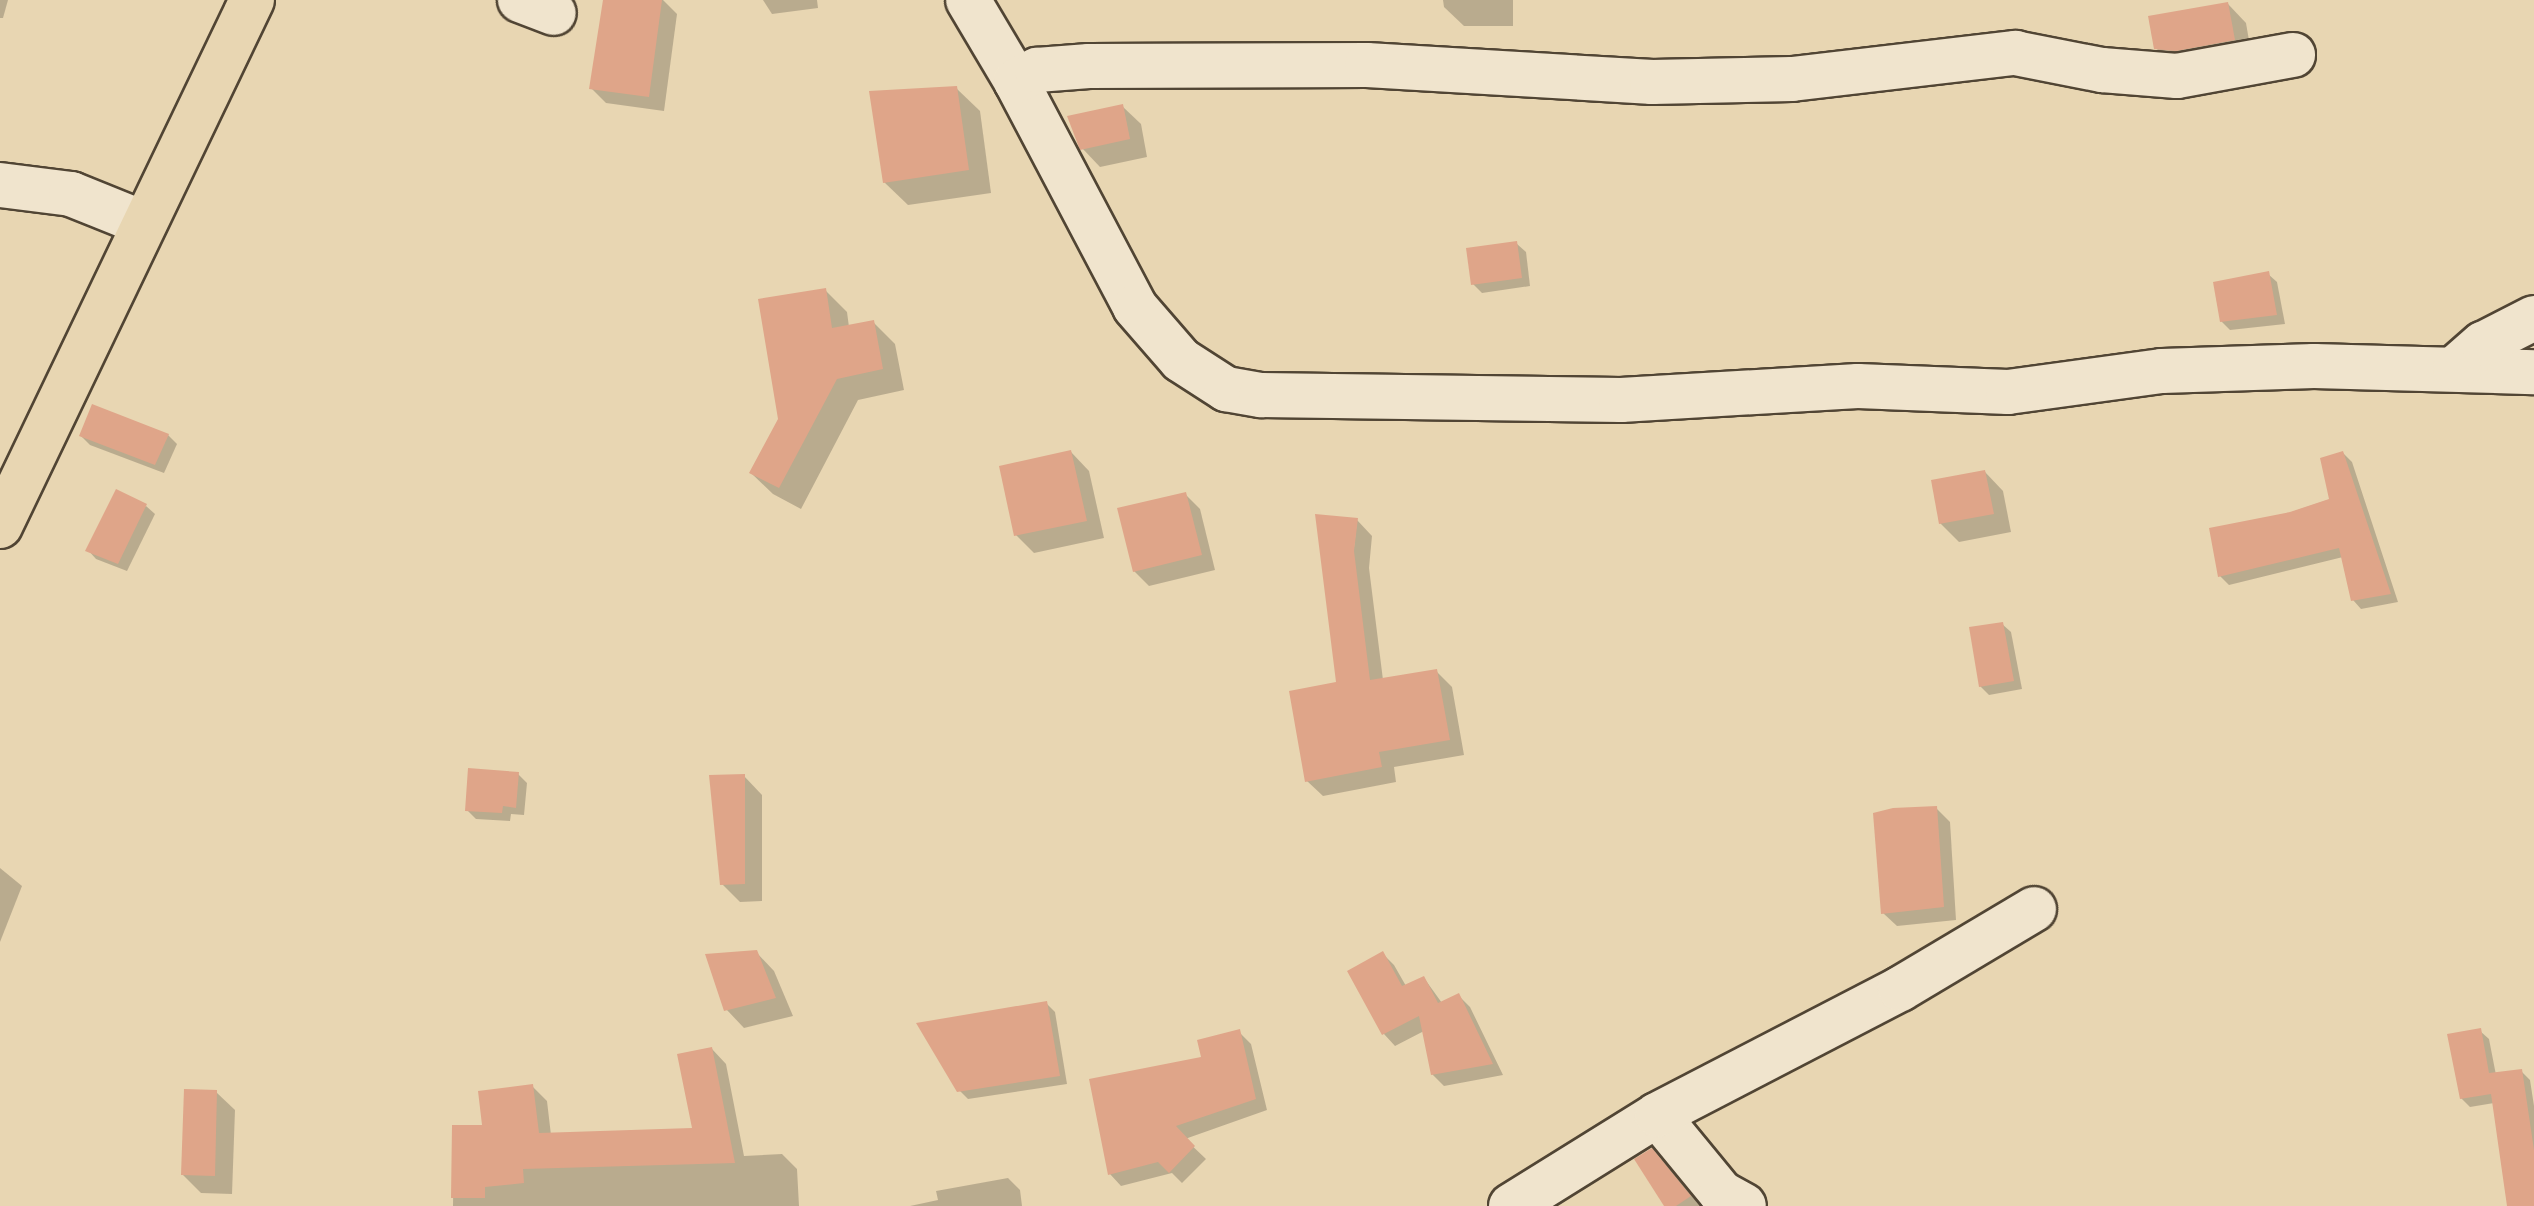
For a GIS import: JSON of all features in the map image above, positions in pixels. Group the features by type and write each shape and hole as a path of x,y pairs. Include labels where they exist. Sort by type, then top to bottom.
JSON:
{"highway":[{"path":"0,526 252,0"}],"street":[{"path":"968,0 1016,81 1135,307 1181,360 1226,389 1261,395 1621,400 1858,386 2008,392 2162,371 2314,366 2534,372"},
{"path":"1016,81 1037,70 1089,66 1367,65 1652,82 1792,79 2015,53 2102,70 2177,76 2293,55"},
{"path":"0,185 71,194 143,223"},
{"path":"2455,368 2483,344 2534,318"},
{"path":"1511,1206 1657,1115 1900,989 2034,909"},
{"path":"1657,1115 1721,1193 1744,1206"}],"building":[{"path":"603,0 662,0 649,97 589,89"},
{"path":"2228,2 2235,40 2176,51 2154,49 2148,16"},
{"path":"957,86 969,170 883,183 869,91"},
{"path":"1123,104 1130,139 1080,150 1067,116"},
{"path":"1517,241 1522,278 1471,285 1466,248"},
{"path":"2269,271 2277,315 2220,322 2213,282"},
{"path":"826,288 832,328 874,320 883,369 837,379 779,488 749,473 778,419 758,299"},
{"path":"92,404 169,434 155,465 79,436"},
{"path":"1071,450 1087,521 1014,536 999,466"},
{"path":"2343,451 2391,594 2351,601 2339,548 2218,577 2209,528 2290,512 2329,499 2320,458"},
{"path":"1985,470 1994,514 1939,524 1931,480"},
{"path":"116,489 147,504 118,564 85,551"},
{"path":"1186,492 1202,555 1133,572 1117,508"},
{"path":"1315,514 1358,518 1354,551 1370,680 1437,669 1450,740 1379,752 1382,767 1305,782 1289,691 1336,682"},
{"path":"2003,622 2014,681 1979,687 1969,627"},
{"path":"468,768 519,772 516,808 503,806 502,813 465,811"},
{"path":"745,774 745,884 720,885 709,775"},
{"path":"1937,806 1944,907 1881,914 1873,813 1893,808"},
{"path":"757,950 776,998 724,1011 705,954"},
{"path":"1383,951 1402,986 1424,976 1438,1003 1459,993 1493,1064 1431,1075 1419,1016 1382,1035 1347,971"},
{"path":"1047,1001 1060,1076 957,1092 916,1023"},
{"path":"2481,1028 2489,1073 2522,1069 2534,1150 2534,1206 2507,1206 2491,1094 2460,1099 2447,1034"},
{"path":"1240,1029 1256,1099 1176,1126 1195,1146 1169,1173 1158,1162 1108,1175 1089,1079 1201,1057 1197,1040"},
{"path":"712,1047 735,1163 523,1169 524,1183 485,1187 485,1198 451,1198 452,1125 482,1125 478,1091 533,1084 539,1133 692,1128 677,1054"},
{"path":"184,1089 217,1090 215,1176 181,1175"},
{"path":"1652,1148 1691,1196 1676,1206 1664,1206 1634,1159"}]}
